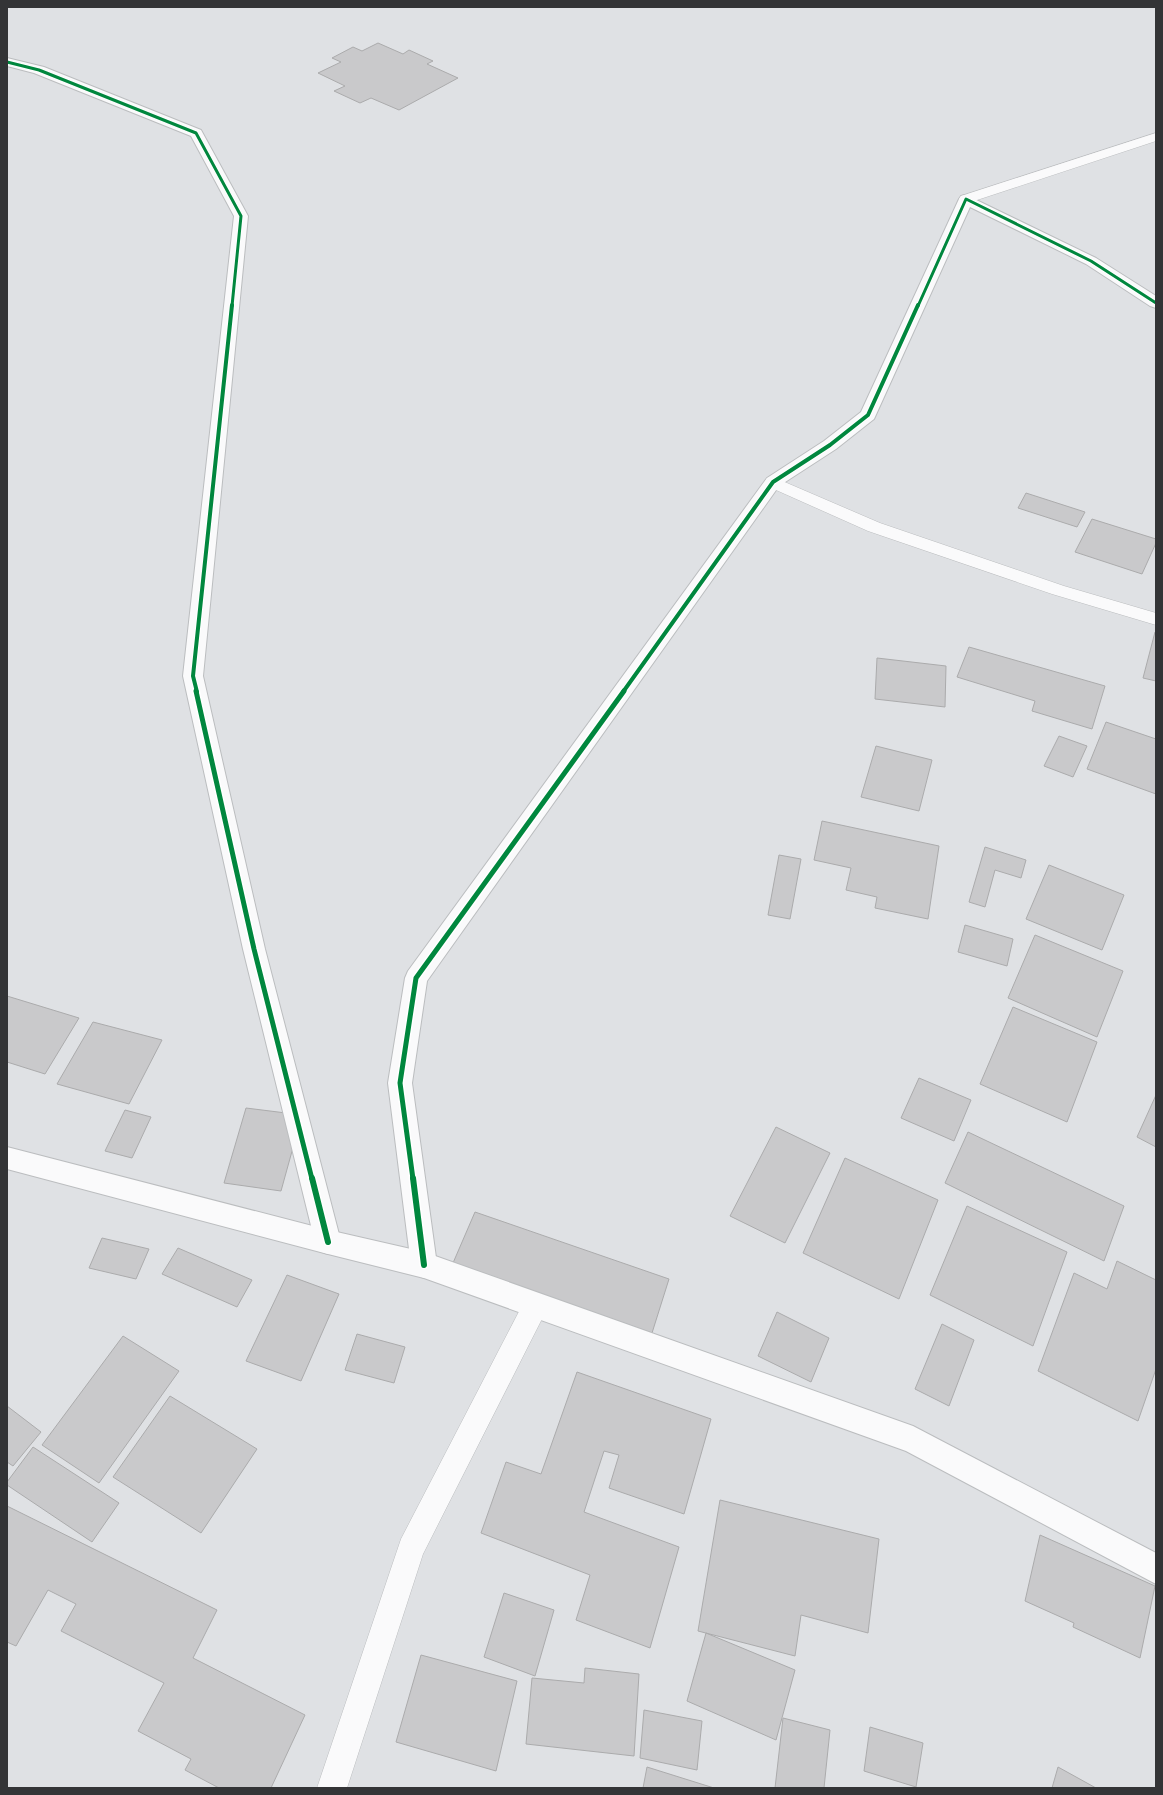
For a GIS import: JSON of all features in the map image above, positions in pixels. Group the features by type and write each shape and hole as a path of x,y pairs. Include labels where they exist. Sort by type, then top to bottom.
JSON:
{"street":[{"path":"7,62 39,70 196,133 241,216 193,676 254,949 328,1242"},
{"path":"424,1265 400,1082 416,978 533,814 638,674 772,482 830,444 868,415 966,199 1090,261 1156,303"},
{"path":"7,1158 328,1242 424,1265 536,1305 913,1440 1156,1569"}],"lane":[{"path":"966,199 1156,137"},
{"path":"772,482 874,527 1058,590 1156,619"},
{"path":"332,1788 411,1549 536,1305"}],"building":[{"path":"378,43 403,54 409,50 433,61 427,64 458,78 399,110 371,98 360,103 334,91 345,86 318,73 341,62 332,58 353,47 362,51"},
{"path":"1026,493 1085,512 1077,527 1018,508"},
{"path":"1092,519 1156,539 1156,543 1142,574 1075,552"},
{"path":"1156,632 1156,681 1143,678"},
{"path":"969,647 1105,686 1092,729 1032,711 1035,701 957,677"},
{"path":"877,658 946,666 945,707 875,699"},
{"path":"1106,722 1156,739 1156,794 1087,769"},
{"path":"1059,736 1087,746 1073,777 1044,766"},
{"path":"876,746 932,760 919,811 861,797"},
{"path":"822,821 939,846 928,919 875,908 877,897 846,890 851,868 814,860"},
{"path":"985,847 1026,860 1021,878 995,870 985,907 969,902"},
{"path":"779,855 801,859 790,919 768,915"},
{"path":"1049,865 1124,895 1102,950 1026,919"},
{"path":"965,925 1013,939 1007,966 958,952"},
{"path":"1035,935 1123,971 1097,1037 1008,998"},
{"path":"7,996 79,1018 45,1074 7,1062"},
{"path":"1013,1007 1097,1042 1067,1122 980,1084"},
{"path":"93,1022 162,1040 129,1104 57,1084"},
{"path":"919,1078 971,1100 954,1141 901,1118"},
{"path":"1156,1095 1156,1147 1137,1137"},
{"path":"246,1108 302,1115 281,1191 224,1183"},
{"path":"125,1110 151,1117 132,1158 105,1151"},
{"path":"776,1127 830,1153 785,1243 730,1216"},
{"path":"968,1132 1124,1206 1104,1261 945,1183"},
{"path":"845,1158 938,1200 899,1299 803,1253"},
{"path":"967,1206 1067,1252 1033,1346 930,1295"},
{"path":"475,1212 669,1279 652,1333 453,1263"},
{"path":"102,1238 149,1249 136,1279 89,1268"},
{"path":"178,1248 252,1280 237,1307 162,1274"},
{"path":"1117,1261 1156,1280 1156,1369 1138,1421 1038,1371 1074,1273 1107,1289"},
{"path":"287,1275 339,1294 301,1381 246,1361"},
{"path":"777,1312 829,1338 811,1382 758,1356"},
{"path":"942,1324 974,1340 949,1406 915,1389"},
{"path":"357,1334 405,1347 394,1383 345,1370"},
{"path":"123,1336 179,1371 99,1483 42,1445"},
{"path":"577,1372 711,1419 684,1514 609,1488 619,1455 604,1451 584,1512 679,1547 650,1648 576,1620 590,1575 481,1533 506,1462 541,1474"},
{"path":"170,1396 257,1449 201,1533 113,1477"},
{"path":"7,1406 41,1432 13,1466 7,1462"},
{"path":"33,1447 119,1503 92,1542 7,1485 7,1482"},
{"path":"720,1500 879,1539 868,1633 801,1615 795,1656 698,1631"},
{"path":"7,1506 217,1610 193,1658 305,1715 271,1788 219,1788 185,1770 191,1759 138,1731 164,1683 61,1631 76,1604 48,1590 16,1646 7,1642"},
{"path":"1040,1535 1155,1586 1140,1658 1073,1627 1074,1623 1025,1601"},
{"path":"504,1593 554,1610 535,1676 484,1657"},
{"path":"706,1633 795,1670 776,1740 687,1701"},
{"path":"421,1655 517,1681 496,1771 396,1742"},
{"path":"585,1668 639,1674 634,1756 526,1744 532,1678 584,1683"},
{"path":"644,1710 702,1721 697,1770 640,1758"},
{"path":"783,1718 830,1730 824,1788 775,1788"},
{"path":"870,1727 923,1743 916,1787 864,1771"},
{"path":"647,1767 714,1788 643,1788"},
{"path":"1058,1767 1096,1788 1052,1788"}],"cycle path":[{"path":"7,62 39,70 196,133 241,216 193,676 254,949 328,1242"},
{"path":"424,1265 400,1083 416,978 773,482 830,445 868,415 966,199 1091,261 1156,303"}]}
